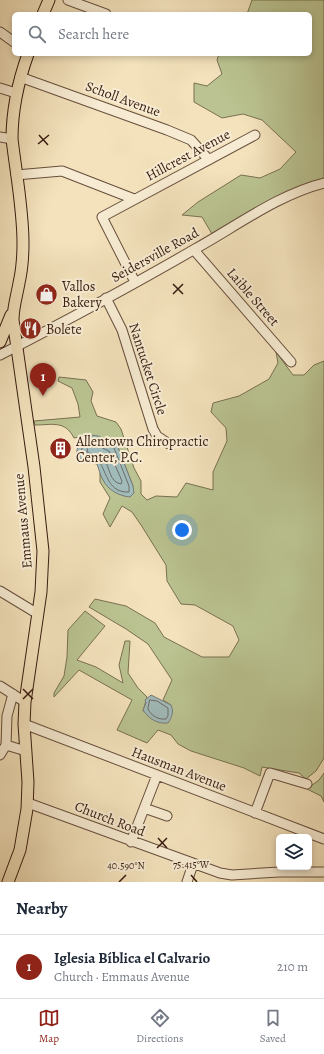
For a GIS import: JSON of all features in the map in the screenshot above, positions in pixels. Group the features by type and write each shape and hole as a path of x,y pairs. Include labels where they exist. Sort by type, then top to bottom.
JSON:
{"main road":[{"path":"44,12 49,0"},
{"path":"0,342 14,305 19,283 23,244 22,221 12,139 13,110 20,76 27,56"},
{"name":"Emmaus Avenue","path":"8,882 20,850 28,803 24,724 25,702 43,572 42,534 13,320 14,305"}],"street":[{"path":"68,0 101,12"},
{"path":"0,32 12,41"},
{"name":"Scholl Avenue","path":"20,76 191,140 209,160"},
{"path":"0,88 16,94"},
{"name":"Hillcrest Avenue","path":"135,282 102,216 255,135"},
{"path":"0,137 12,139"},
{"path":"16,175 62,171 134,199"},
{"name":"Seidersville Road","path":"0,355 194,250 278,201 297,192 324,183"},
{"name":"Laible Street","path":"194,250 291,362"},
{"name":"Nantucket Circle","path":"106,298 122,330 153,429 157,436 169,444"},
{"path":"0,592 38,614"},
{"path":"0,686 25,702"},
{"path":"0,754 6,745 7,716 13,694"},
{"name":"Hausman Avenue","path":"24,724 324,839"},
{"path":"6,745 26,751"},
{"path":"255,813 270,773 307,784"},
{"path":"131,842 157,775"},
{"name":"Church Road","path":"28,803 213,872 232,875 279,872 324,872"},
{"path":"145,806 147,809 167,816"},
{"path":"187,882 193,864"},
{"path":"279,872 280,882"}],"green space":[{"path":"252,0 324,0 324,179 301,186 212,234 202,217 182,215 198,202 241,175 260,178 280,169 296,152 262,120 243,114 222,118 194,102 194,83 207,86 222,74 217,60 218,56 312,56 312,12 248,12"},
{"path":"276,352 293,375 304,375 314,365 324,361 324,758 316,771 306,779 299,773 262,767 260,776 244,768 191,751 178,744 171,735 158,730 147,743 117,730 132,700 79,670 54,697 54,693 64,676 67,657 68,630 85,611 105,626 77,660 96,667 123,683 119,665 125,641 130,641 128,673 138,688 147,697 143,711 171,705 163,700 172,680 148,644 89,607 95,599 126,606 155,623 164,637 202,657 229,657 239,640 233,626 195,605 181,604 167,581 166,565 132,512 122,506 110,527 103,514 110,498 100,482 100,473 110,488 125,496 133,486 117,445 90,435 74,438 66,428 62,426 52,424 35,425 34,421 80,417 78,404 72,388 58,381 59,377 86,380 93,392 91,401 97,416 116,422 121,429 134,468 141,481 141,494 147,500 156,496 177,497 186,483 213,490 213,472 227,441 226,428 211,412 213,403 239,396 269,379 278,363"},
{"path":"324,773 324,802 321,796 307,789 319,780"}],"water":[{"path":"90,435 98,436 117,445 133,486 134,493 130,497 118,494 111,490 105,484 97,464 86,462 76,455 78,444 81,439"},
{"path":"151,695 171,705 172,714 168,723 160,723 154,720 143,710 146,703 145,700"}],"place":[{"name":"Vallos Bakery","path":"46,294"},
{"name":"Bolete","path":"30,329"},
{"name":"Iglesia Bíblica el Calvario","path":"43,396"},
{"name":"Allentown Chiropractic Center, P.C.","path":"61,449"}]}
